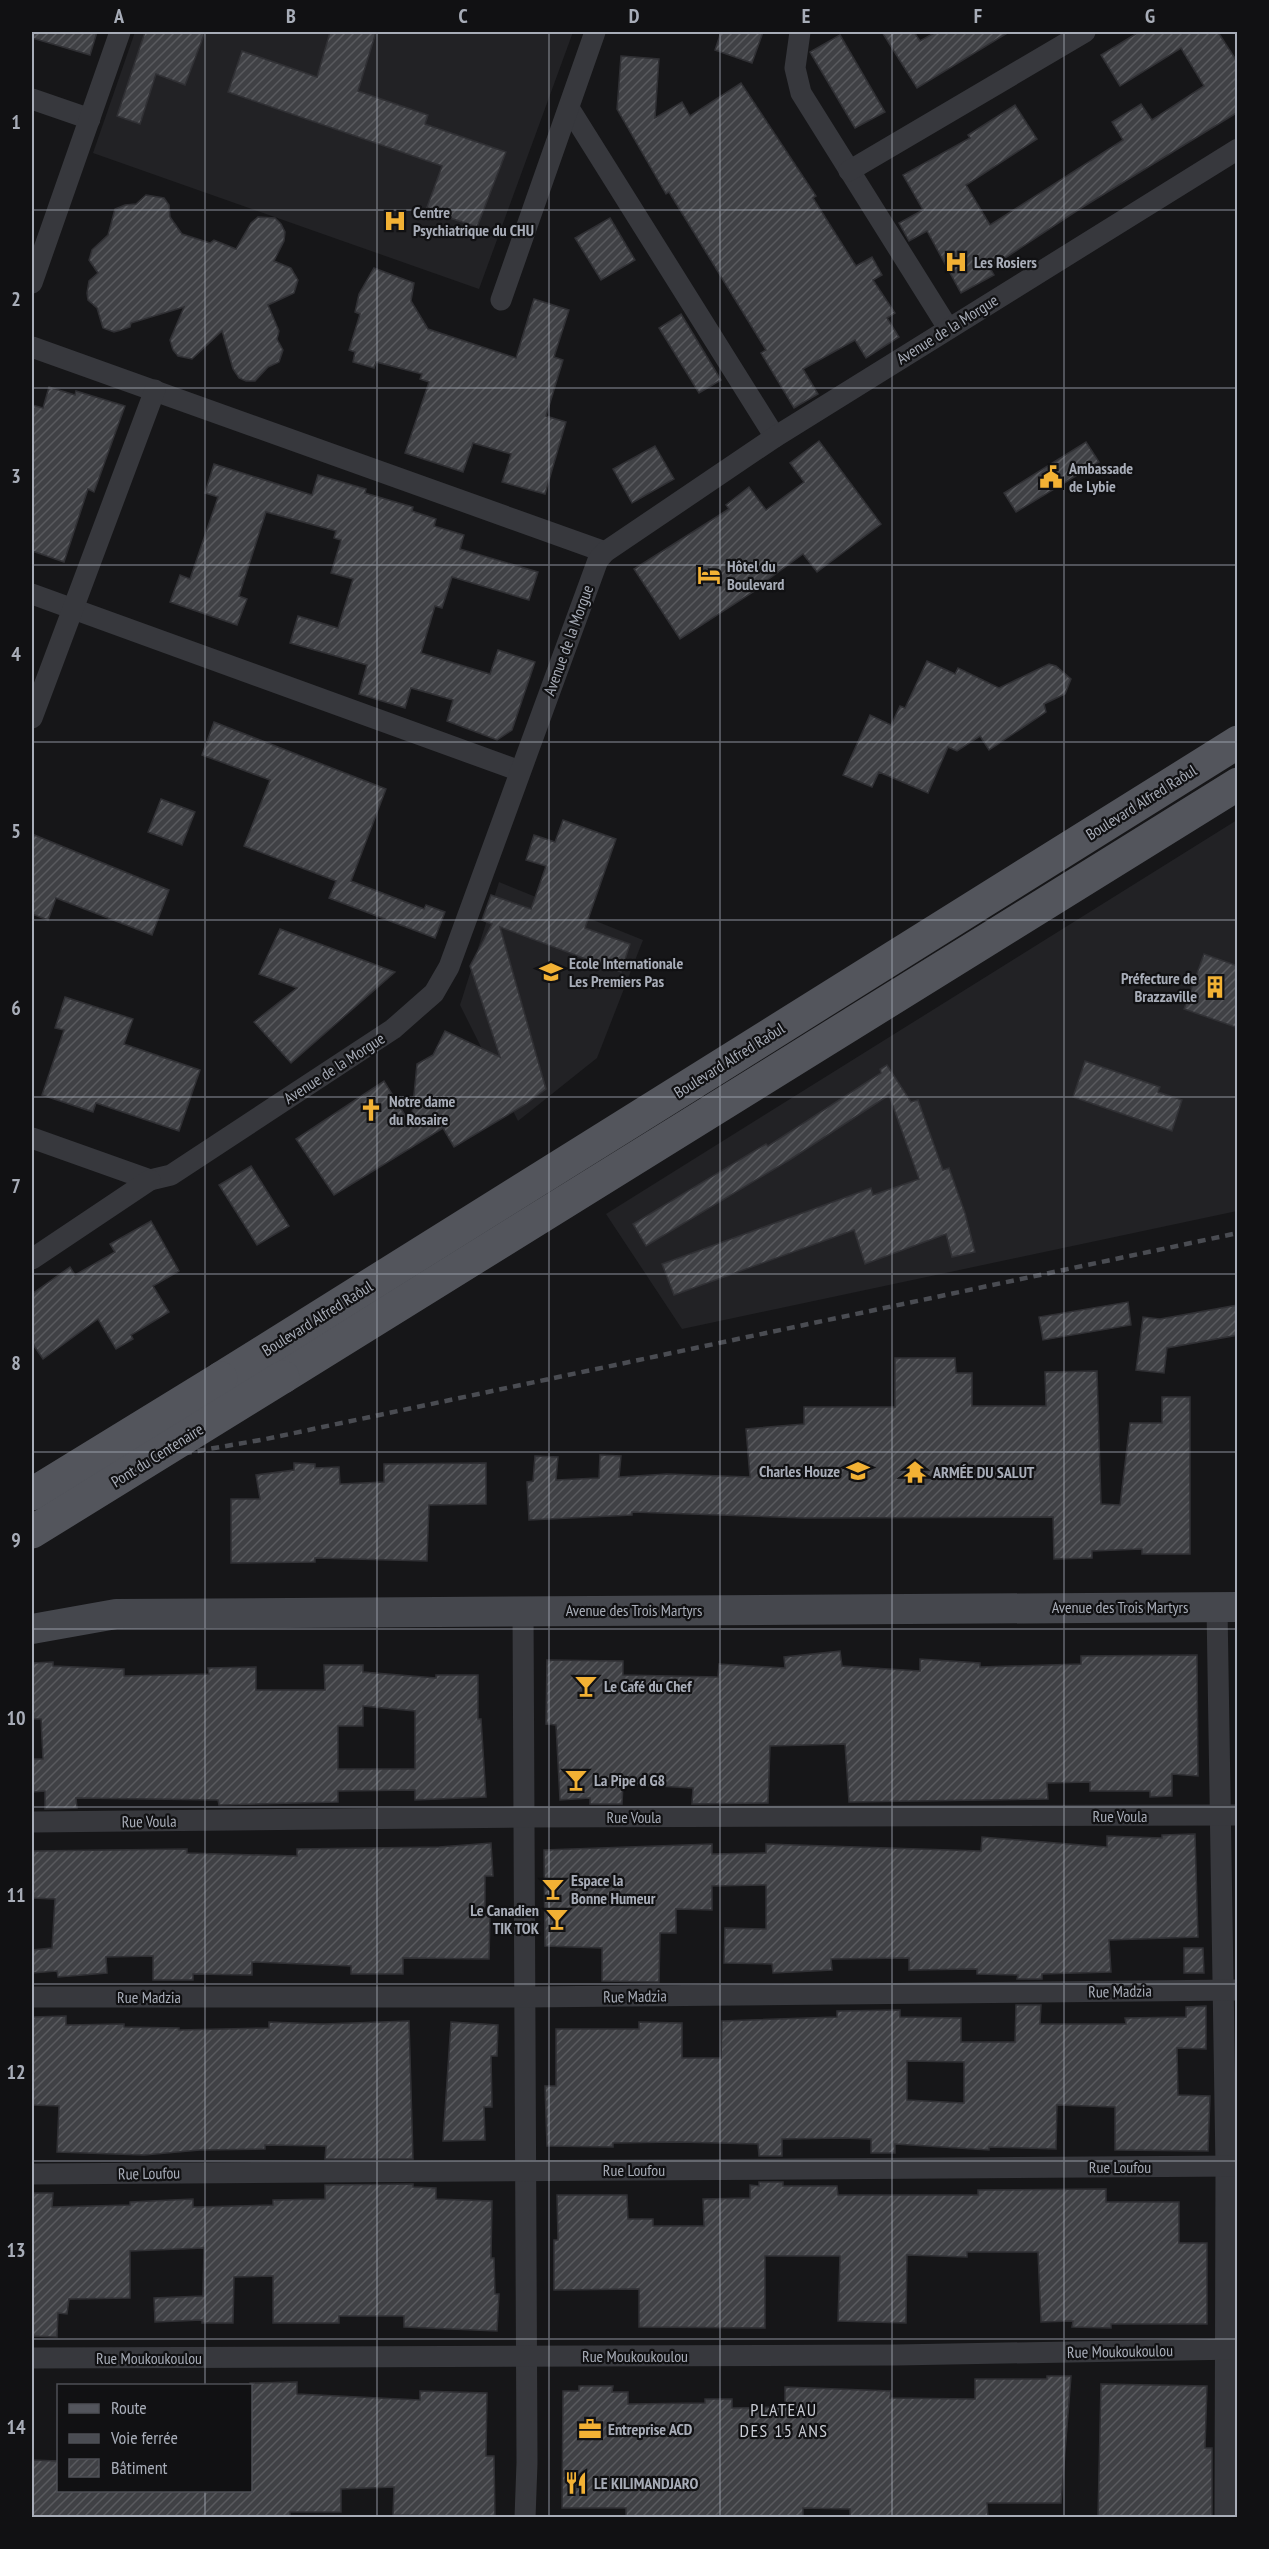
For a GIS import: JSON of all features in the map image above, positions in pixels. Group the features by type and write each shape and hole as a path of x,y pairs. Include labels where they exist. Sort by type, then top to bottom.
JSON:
{"main road":[{"name":"Boulevard Alfred Raôul","path":"221,1378 1238,742"},
{"name":"Pont du Centenaire","path":"32,1532 1238,784"},
{"name":"Pont du Centenaire","path":"32,1494 221,1378"},
{"name":"Avenue des Trois Martyrs","path":"32,1629 48,1624 116,1614 1227,1607"}],"street":[{"path":"32,283 120,32"},
{"path":"501,300 595,32"},
{"path":"800,32 795,68 801,93 948,328"},
{"path":"849,171 1075,34"},
{"path":"32,99 90,119"},
{"path":"569,108 776,436"},
{"name":"Avenue de la Morgue","path":"32,1259 150,1180 171,1175 181,1169 393,1029 434,993 449,967 598,560 605,552 776,436 1238,149"},
{"path":"32,347 605,552"},
{"path":"32,718 71,608 155,390"},
{"path":"32,594 520,771"},
{"path":"32,1138 150,1180"},
{"path":"1225,2517 1231,2349 1232,2166 1227,1607"},
{"path":"523,1610 526,1997 525,2517"},
{"name":"Rue Voula","path":"32,1822 525,1817 1228,1816"},
{"name":"Rue Madzia","path":"32,1997 526,1997 1230,1990"},
{"name":"Rue Loufou","path":"32,2174 1232,2166"},
{"name":"Rue Moukoukoulou","path":"32,2358 896,2355 1231,2349"}],"shaded area":[{"name":"Centre Psychiatrique du CHU","path":"135,32 573,32 479,289 93,153"},
{"path":"1237,820 1237,1211 682,1329 606,1214"},
{"name":"Ecole Internationale Les Premiers Pas","path":"499,882 643,940 597,1058 518,1121 460,1005"}],"building":[{"path":"32,32 97,32 90,55 32,38"},
{"path":"145,32 205,32 185,85 156,74 140,124 117,116"},
{"path":"330,32 376,32 358,91 428,115 425,124 506,152 477,227 426,210 442,166 228,92 242,51 317,77"},
{"path":"721,32 763,32 752,63 715,50"},
{"path":"882,32 914,32 920,41 936,32 1009,32 917,88"},
{"path":"1139,32 1218,32 1238,63 1238,112 1078,210 990,268 994,275 961,293 927,231 909,241 899,223 923,210 903,175 970,138 968,135 1015,105 1037,139 966,185 990,225 1123,140 1112,122 1141,104 1152,120 1204,86 1181,48 1120,86 1101,55"},
{"path":"840,35 885,112 855,128 810,52"},
{"path":"621,56 659,59 655,118 682,102 690,116 741,83 816,196 813,198 856,266 872,257 882,275 873,280 895,313 887,318 899,337 866,358 855,340 803,369 818,394 794,408 761,353 766,350 669,192 666,194 617,109"},
{"path":"146,195 164,198 169,205 170,217 182,234 210,243 214,240 236,249 251,223 258,217 275,218 281,224 285,232 284,241 274,261 291,268 298,280 294,293 268,305 279,331 277,339 283,350 279,362 268,367 255,381 239,378 233,369 222,331 192,359 178,356 170,340 184,307 131,323 130,327 114,332 103,328 97,308 88,300 87,293 89,281 98,273 89,260 92,250 108,235 115,209 136,204"},
{"path":"610,218 635,260 601,280 575,238"},
{"path":"374,268 414,283 411,301 428,329 516,358 534,299 569,310 554,357 563,360 546,416 566,422 545,494 502,482 511,454 473,443 463,472 405,453 429,382 420,379 422,374 376,362 374,368 353,362 355,352 349,350 360,314 355,312 359,294"},
{"path":"681,314 721,380 699,393 659,328"},
{"path":"49,387 75,395 76,391 125,406 94,492 88,489 64,562 32,551 32,405 43,408"},
{"path":"819,441 881,524 817,572 803,554 766,581 767,583 680,639 634,569 729,509 726,505 749,487 766,510 804,482 790,463"},
{"name":"Ambassade de Lybie","path":"1086,442 1099,462 1016,512 1004,493"},
{"path":"655,446 674,479 632,503 613,469"},
{"path":"214,464 312,495 318,475 366,489 365,493 413,507 412,511 436,519 434,526 464,535 460,549 538,572 529,600 452,577 442,608 435,606 421,653 490,674 498,650 535,662 512,730 497,740 447,721 453,700 411,688 405,708 359,694 367,665 290,643 298,616 338,628 353,579 331,573 341,540 334,538 336,531 266,512 239,596 247,599 237,625 170,602 180,575 190,579 218,497 205,493"},
{"path":"927,661 955,674 958,668 999,688 1049,664 1056,666 1071,679 1065,694 1044,704 1046,712 989,750 980,736 957,751 948,747 928,793 879,772 872,787 843,775 870,715 891,725 900,706 905,708"},
{"path":"214,722 386,789 351,881 424,909 426,905 445,912 435,938 329,898 336,881 244,846 270,780 202,755"},
{"path":"161,799 195,812 182,845 148,832"},
{"path":"563,820 616,839 585,928 630,944 621,972 500,927 546,1089 526,1104 454,1147 443,1128 334,1195 296,1139 384,1081 411,1125 417,1064 433,1055 445,1031 500,1057 470,966 492,924 482,920 491,895 531,909 546,866 526,860 534,835 555,842"},
{"path":"32,834 169,890 152,935 56,898 48,920 32,914"},
{"path":"280,929 395,972 291,1063 254,1022 297,988 259,974"},
{"name":"Préfecture de Brazzaville","path":"1204,954 1238,966 1238,1028 1184,1009"},
{"path":"65,997 133,1019 124,1044 200,1070 179,1131 96,1103 93,1112 42,1095 64,1030 55,1028"},
{"path":"1085,1061 1160,1087 1158,1092 1182,1100 1172,1131 1073,1097"},
{"path":"887,1065 911,1102 918,1100 943,1170 949,1168 965,1213 975,1252 952,1257 946,1234 865,1264 854,1230 674,1295 662,1264 871,1188 873,1195 919,1179 889,1095 791,1159 646,1246 633,1224 766,1144 768,1146 881,1073 880,1069"},
{"path":"251,1166 289,1226 257,1245 219,1185"},
{"path":"151,1221 179,1271 153,1286 169,1312 131,1335 133,1339 116,1349 98,1319 43,1359 32,1343 32,1294 70,1267 75,1275 115,1252 110,1244"},
{"path":"1128,1302 1131,1325 1043,1340 1039,1317"},
{"path":"1238,1305 1238,1335 1167,1348 1164,1373 1136,1370 1143,1317 1160,1319"},
{"path":"895,1358 955,1358 956,1373 972,1373 972,1406 1046,1406 1045,1372 1097,1371 1101,1504 1120,1505 1130,1423 1162,1423 1162,1397 1190,1397 1190,1554 1142,1554 1142,1549 1092,1551 1092,1558 1054,1559 1053,1517 804,1518 632,1512 632,1515 529,1520 527,1482 533,1481 535,1456 558,1457 556,1480 599,1478 600,1455 621,1456 619,1477 667,1474 750,1477 746,1429 804,1424 804,1407 895,1407"},
{"path":"294,1463 315,1464 315,1468 339,1467 340,1484 384,1482 384,1464 486,1463 486,1504 429,1505 427,1561 315,1558 315,1562 231,1563 231,1499 260,1499 256,1475 294,1470"},
{"path":"840,1651 842,1666 920,1671 920,1659 980,1663 980,1667 1081,1664 1081,1656 1197,1655 1198,1776 1172,1774 1172,1796 1150,1797 1150,1791 1090,1791 1090,1782 1047,1783 1048,1799 849,1802 845,1744 770,1746 768,1803 692,1804 693,1788 623,1784 622,1804 590,1804 590,1798 560,1800 556,1725 546,1724 547,1660 623,1661 623,1675 718,1677 719,1664 785,1668 784,1657"},
{"path":"53,1662 53,1666 124,1669 124,1676 209,1674 208,1668 256,1667 256,1690 325,1690 324,1665 363,1665 363,1672 436,1678 436,1675 478,1675 478,1719 481,1719 486,1797 415,1800 415,1790 338,1791 338,1802 219,1805 218,1800 76,1798 77,1808 45,1809 45,1791 32,1792 32,1759 43,1759 41,1719 32,1719 32,1663","holes":["363,1706 415,1711 415,1769 338,1769 338,1726 363,1726"]},
{"path":"1195,1834 1198,1937 1109,1940 1111,1972 1042,1974 1042,1979 1017,1979 1018,1975 977,1974 977,1969 909,1970 909,1958 831,1959 832,1970 773,1973 772,1964 724,1963 725,1928 766,1929 766,1885 712,1886 712,1910 676,1909 676,1933 660,1933 659,1982 602,1981 602,1948 545,1946 544,1850 712,1844 712,1854 766,1853 766,1844 981,1851 982,1837 1107,1847 1107,1836 1162,1838 1162,1835"},
{"path":"491,1843 493,1876 485,1876 485,1915 490,1916 489,1959 403,1958 403,1974 351,1974 351,1966 252,1962 252,1975 193,1974 193,1980 153,1980 153,1956 106,1957 107,1973 58,1977 57,1971 32,1973 32,1950 52,1948 55,1899 32,1898 32,1851 187,1849 187,1853 297,1856 297,1849 439,1847"},
{"path":"1184,1948 1203,1948 1204,1973 1184,1973"},
{"path":"1016,2005 1041,2005 1040,2024 1126,2024 1125,2018 1186,2017 1186,2007 1206,2006 1206,2049 1177,2048 1178,2095 1210,2096 1208,2151 1115,2150 1115,2107 1057,2105 1056,2149 989,2147 989,2150 895,2144 895,2153 871,2153 871,2139 842,2138 782,2139 782,2156 759,2156 758,2144 678,2142 613,2143 613,2147 547,2146 545,2086 556,2086 556,2029 639,2029 639,2022 682,2023 682,2058 721,2058 722,2021 837,2017 837,2011 900,2010 900,2017 961,2018 961,2042 1015,2042","holes":["907,2061 964,2062 964,2103 907,2100"]},
{"path":"66,2016 66,2025 124,2024 124,2027 179,2028 179,2030 269,2028 269,2022 323,2024 409,2021 413,2159 325,2159 326,2146 265,2145 265,2149 200,2150 144,2155 57,2152 59,2106 32,2105 32,2017"},
{"path":"451,2022 498,2025 497,2056 491,2056 492,2107 484,2107 485,2140 443,2141"},
{"path":"759,2182 783,2182 783,2186 837,2186 838,2195 978,2195 978,2190 1106,2189 1106,2202 1179,2202 1179,2243 1207,2243 1207,2324 1111,2324 1111,2328 1072,2327 1073,2321 1041,2322 1038,2252 967,2252 967,2257 907,2255 906,2323 838,2321 840,2256 765,2256 765,2328 639,2327 639,2289 554,2290 554,2240 558,2240 557,2195 627,2195 628,2219 653,2219 653,2226 704,2226 703,2199 750,2198 750,2185 759,2186"},
{"path":"413,2184 413,2187 436,2188 436,2199 492,2201 491,2258 494,2258 495,2294 499,2294 497,2331 404,2327 404,2316 339,2316 339,2323 273,2323 273,2276 234,2277 233,2323 202,2323 202,2320 155,2322 154,2298 203,2296 204,2248 130,2251 130,2298 69,2299 67,2314 58,2313 57,2337 32,2336 32,2193 53,2193 52,2207 130,2205 130,2202 193,2199 193,2207 273,2205 273,2200 325,2199 325,2185"},
{"path":"1047,2376 1071,2376 1061,2503 987,2503 988,2517 850,2517 850,2509 803,2508 803,2517 626,2517 626,2508 562,2508 563,2391 579,2391 579,2386 613,2386 612,2392 628,2392 628,2404 705,2403 705,2399 732,2399 732,2408 785,2407 785,2387 891,2391 890,2398 975,2399 975,2379 1047,2379"},
{"path":"297,2382 297,2394 420,2400 420,2391 487,2393 486,2456 494,2456 495,2517 393,2515 394,2487 341,2489 341,2512 290,2512 290,2517 32,2516 32,2460 57,2461 57,2492 252,2492 252,2384 250,2383"},
{"path":"1101,2384 1207,2386 1205,2448 1212,2448 1212,2517 1098,2517"}],"railway":[{"path":"32,1480 266,1439 1238,1233"}],"place":[{"name":"Centre Psychiatrique du CHU","path":"395,221"},
{"name":"Les Rosiers","path":"956,262"},
{"name":"Ambassade de Lybie","path":"1051,477"},
{"name":"Hôtel du Boulevard","path":"709,575"},
{"name":"Ecole Internationale Les Premiers Pas","path":"551,972"},
{"name":"Préfecture de Brazzaville","path":"1215,987"},
{"name":"Notre dame du Rosaire","path":"371,1110"},
{"name":"Charles Houze","path":"858,1471"},
{"name":"ARMÉE DU SALUT","path":"915,1472"},
{"name":"Le Café du Chef","path":"586,1686"},
{"name":"La Pipe d G8","path":"576,1780"},
{"name":"Espace la Bonne Humeur","path":"553,1889"},
{"name":"Le Canadien TIK TOK","path":"557,1919"},
{"name":"Entreprise ACD","path":"590,2429"},
{"name":"LE KILIMANDJARO","path":"576,2483"}],"district":[{"name":"PLATEAU DES 15 ANS","path":"784,2420"}]}
